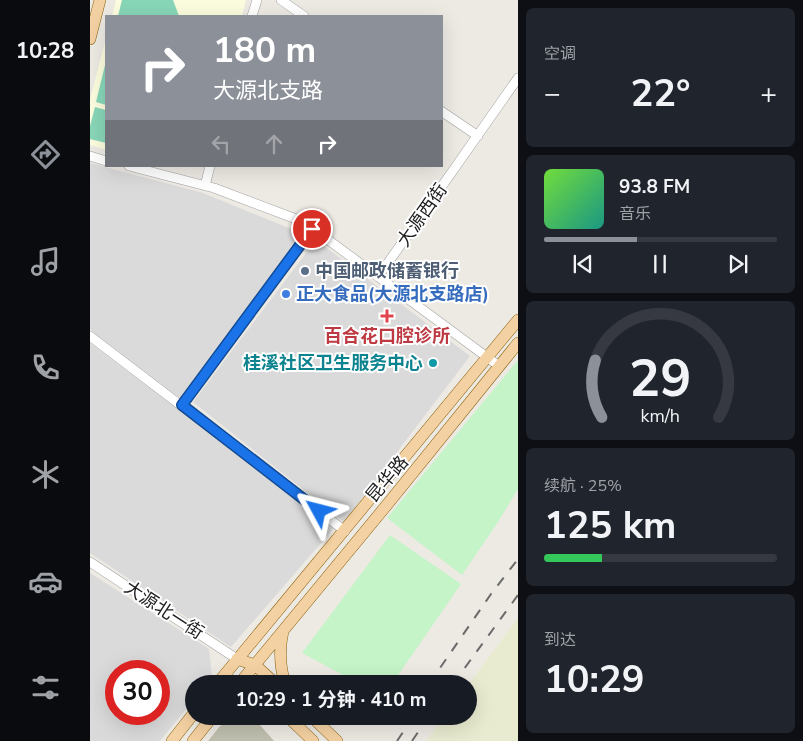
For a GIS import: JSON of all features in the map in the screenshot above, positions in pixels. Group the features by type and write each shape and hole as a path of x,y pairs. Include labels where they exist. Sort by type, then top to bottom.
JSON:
{"main road":[{"path":"90,39 100,0"},
{"name":"昆华路","path":"224,675 518,320"},
{"name":"昆华路","path":"249,675 255,664 518,343"},
{"path":"283,630 280,646 283,675"},
{"path":"237,659 255,664 267,675"},
{"path":"237,659 243,675"},
{"path":"172,741 185,724"},
{"path":"193,741 206,725"},
{"path":"297,725 314,741"},
{"path":"320,725 337,741"}],"street":[{"path":"252,15 257,0"},
{"path":"280,0 302,15"},
{"name":"大源西街","path":"378,277 518,78"},
{"path":"443,112 478,136"},
{"path":"90,156 105,161"},
{"path":"133,167 205,186 304,222 499,366"},
{"path":"205,186 210,167"},
{"path":"182,405 312,229"},
{"path":"90,336 345,531"},
{"name":"大源北一街","path":"90,562 237,659"}],"shaded area":[{"path":"116,0 246,0 242,15 112,15"},
{"path":"105,42 105,150 90,145 90,100"},
{"path":"90,163 203,193 301,233 181,399 90,329"},
{"path":"316,240 470,356 344,522 193,402"},
{"path":"90,343 334,528 231,647 90,553"},
{"path":"90,573 209,649 212,675 185,675 185,710 160,741 90,741"},
{"path":"518,618 518,741 426,741 438,725 477,725 476,675"},
{"path":"260,725 274,741 208,741 220,726"}],"green space":[{"path":"122,0 173,0 179,15 118,15"},
{"path":"105,65 105,105 96,102"},
{"path":"95,107 105,110 105,143 90,139 90,126"},
{"path":"518,360 518,489 462,575 387,518"},
{"path":"390,535 461,584 398,675 343,675 302,653"}],"railway":[{"path":"435,675 491,594 518,559"},
{"path":"460,675 518,595"},
{"path":"397,741 408,725"},
{"path":"412,741 423,725"}],"place":[{"name":"中国邮政储蓄银行","path":"305,271"},
{"name":"正大食品(大源北支路店)","path":"286,294"},
{"name":"百合花口腔诊所","path":"387,316"},
{"name":"桂溪社区卫生服务中心","path":"433,363"}],"route":[{"path":"312,229 182,405 319,511"}]}
